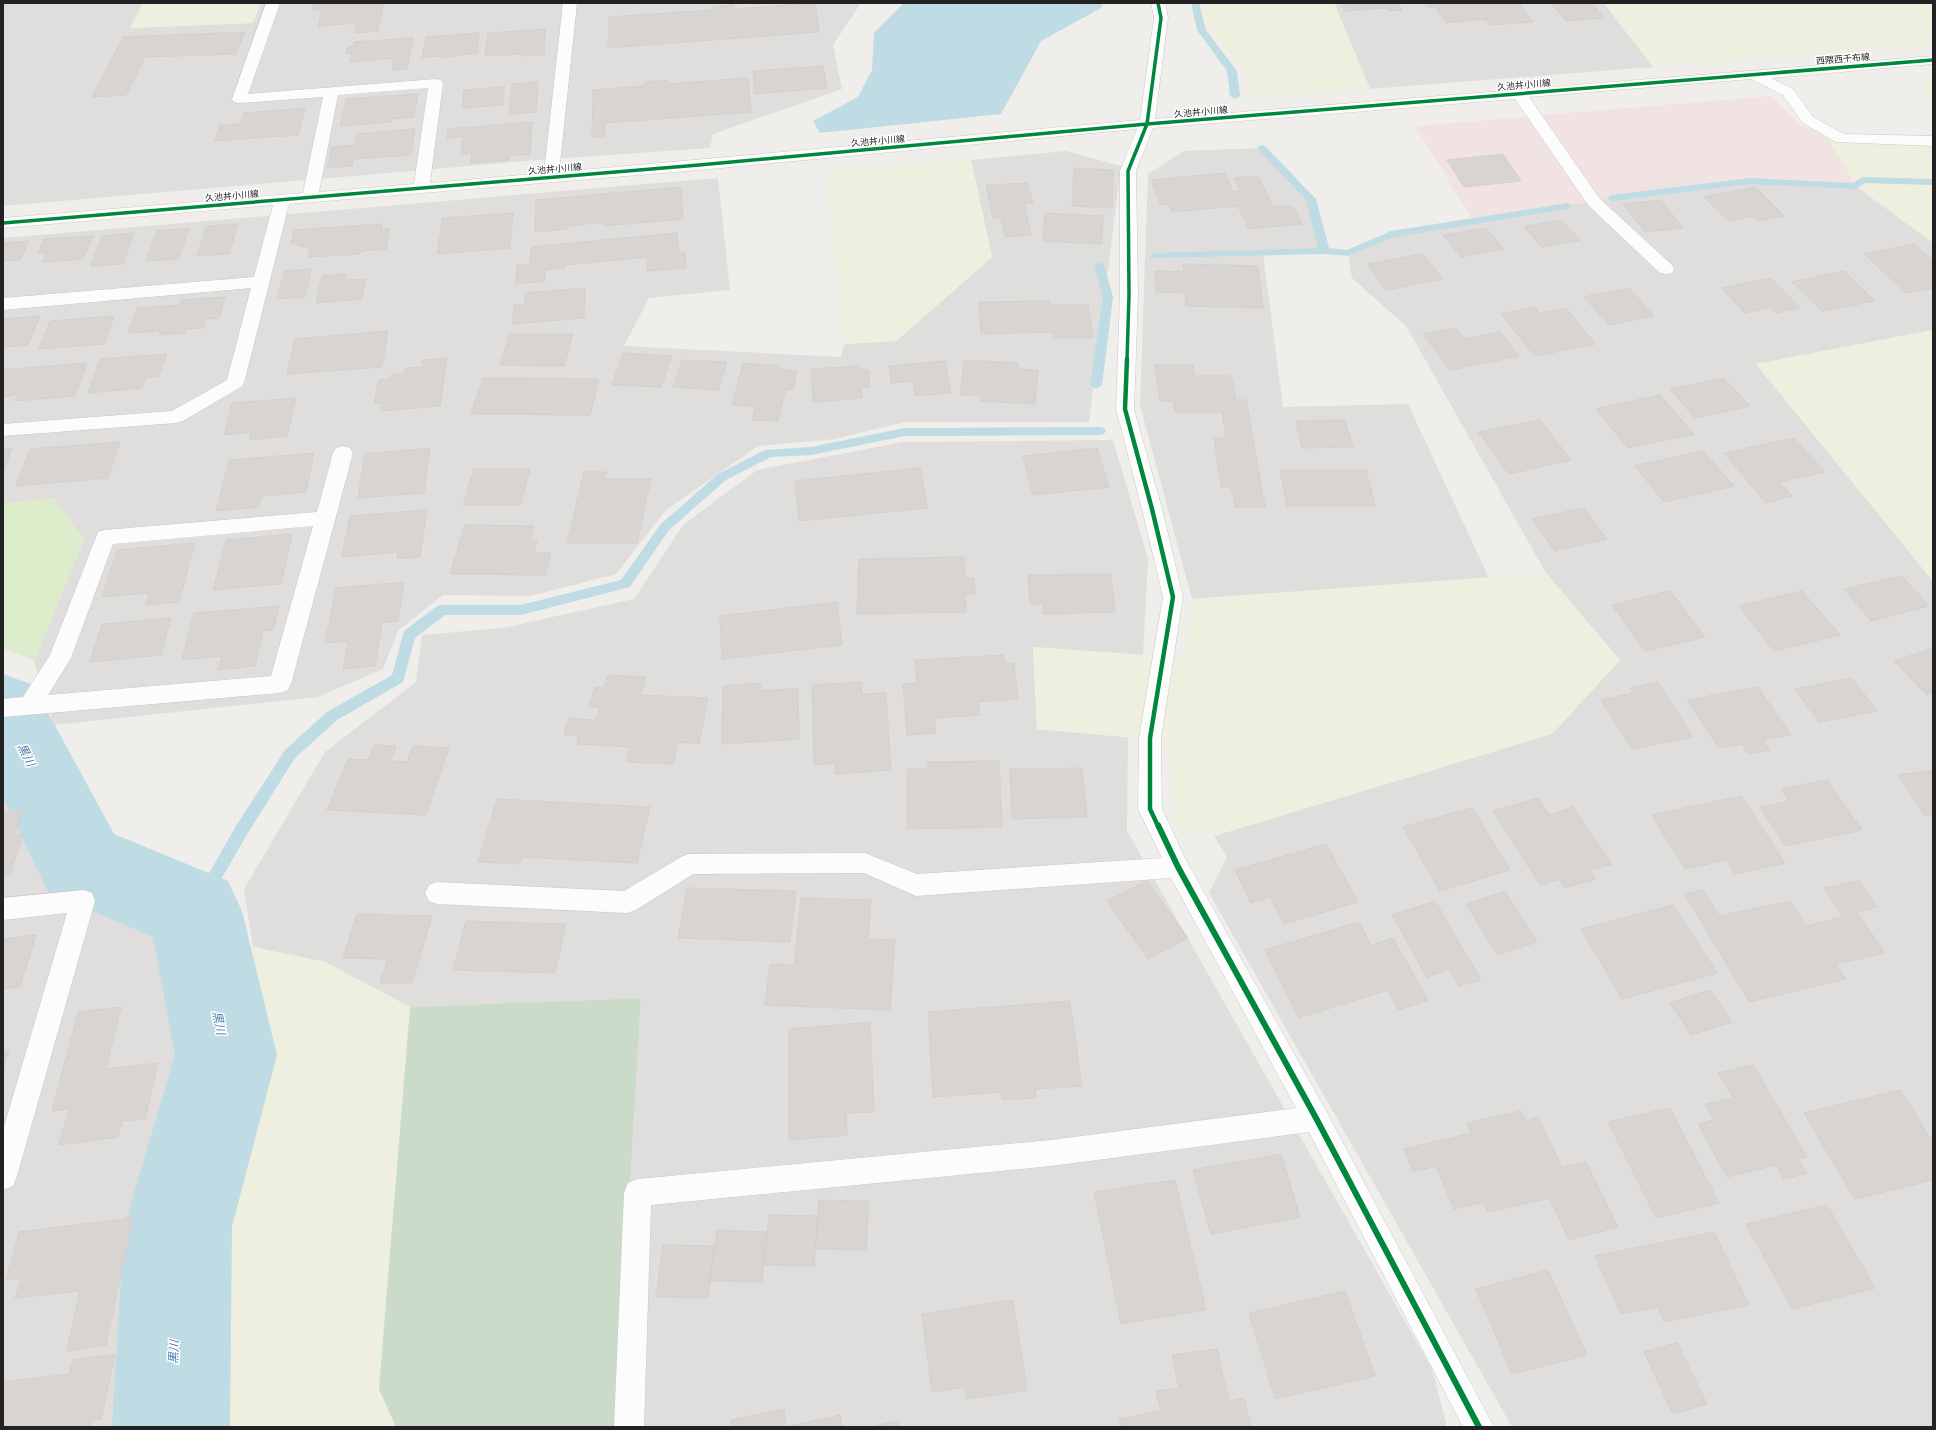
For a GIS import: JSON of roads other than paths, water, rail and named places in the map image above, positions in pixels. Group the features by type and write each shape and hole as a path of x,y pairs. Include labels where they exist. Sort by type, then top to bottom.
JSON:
{"street":[{"path":"273,3 239,99 436,83 421,188"},
{"path":"551,177 570,3"},
{"path":"1158,3 1161,18 1147,124 1128,171 1129,296 1125,409 1152,509 1173,597 1150,738 1150,809 1178,867 1316,1118 1479,1427"},
{"name":"西隈西千布線","path":"1754,75 1933,60"},
{"path":"1754,75 1788,92 1808,120 1841,139 1933,141"},
{"name":"久池井小川線","path":"3,223 310,198 1147,124 1754,75"},
{"path":"310,198 331,92"},
{"path":"1519,94 1594,202 1666,269"},
{"path":"3,430 176,417 235,383 282,200"},
{"path":"3,304 261,282"},
{"path":"3,708 280,684 344,453"},
{"path":"29,706 60,658 105,537 326,518"},
{"path":"437,893 627,902 689,864 865,863 916,884 1178,867"},
{"path":"3,909 83,901 3,1173"},
{"path":"629,1427 638,1193 1051,1153 1316,1118"}],"water":[{"path":"904,3 1103,3 1101,8 1041,41 1001,114 820,133 813,121 858,97 872,70 874,33"}],"waterway":[{"path":"1195,3 1202,30 1232,71 1235,96"},
{"path":"1262,148 1311,199 1324,251"},
{"path":"1612,198 1749,181 1856,186 1862,180 1933,182"},
{"path":"1324,251 1348,253 1391,234 1568,206"},
{"path":"1154,256 1324,251"},
{"path":"1096,385 1108,297 1099,265"},
{"path":"195,911 241,831 290,754 332,716 398,678 409,635 442,610 521,610 625,584 664,528 722,477 769,453 811,451 905,432 1100,431"},
{"name":"黒川","path":"3,709 81,863 195,911 226,1055 178,1227 171,1427"}]}
